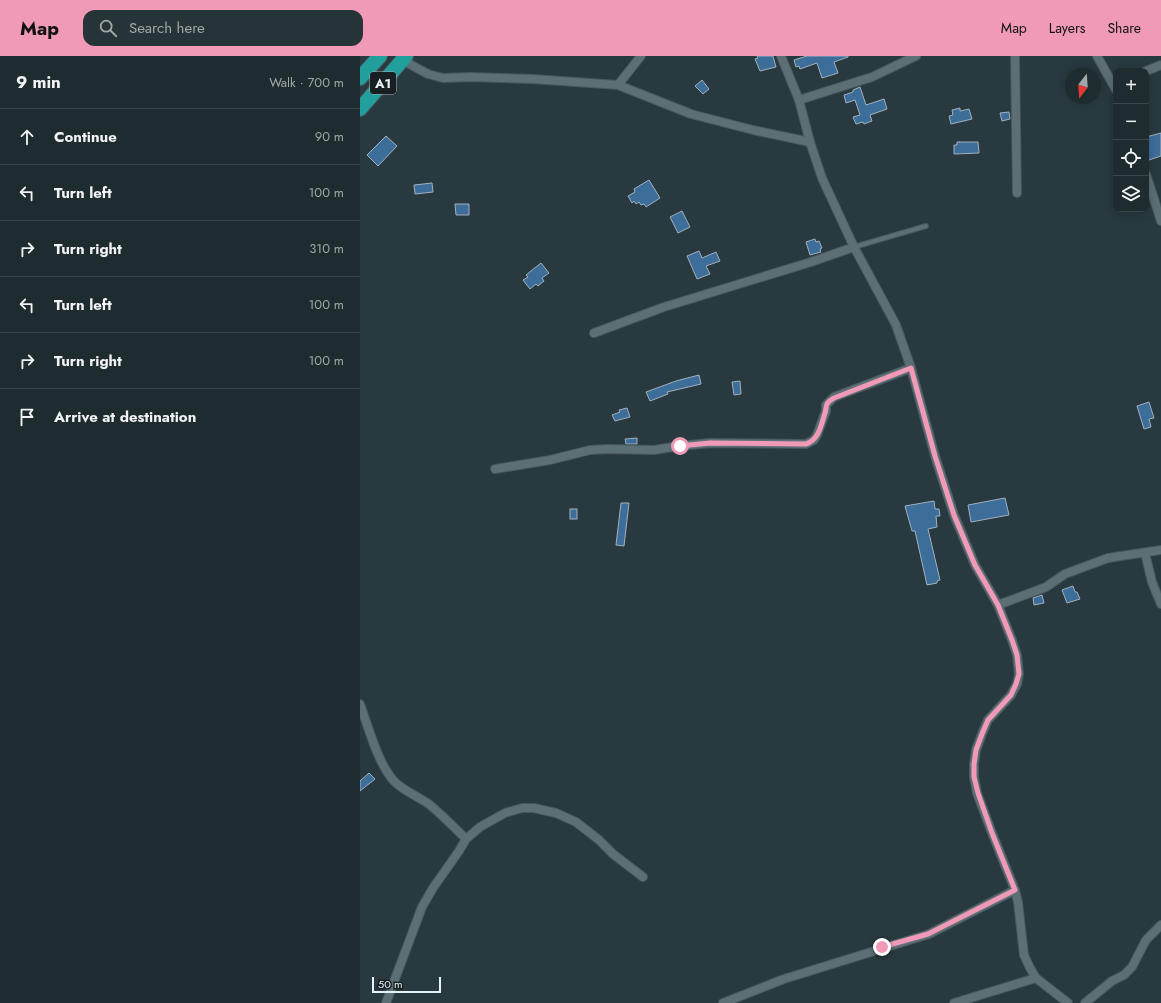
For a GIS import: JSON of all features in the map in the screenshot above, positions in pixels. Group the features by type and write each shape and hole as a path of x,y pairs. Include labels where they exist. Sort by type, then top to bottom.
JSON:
{"highway":[{"name":"A1","path":"360,78 380,56"},
{"name":"A1","path":"360,109 404,58"}],"street":[{"path":"618,85 641,56"},
{"path":"781,56 799,100 810,142 822,178 854,247 896,325 911,368 935,456 954,515 975,565 998,605 1017,655 1019,674 1016,684 1011,695 988,720 976,750 974,777 992,833 1015,890 1018,902 1024,955 1036,978 1068,1003"},
{"path":"799,100 872,76 916,56"},
{"path":"1015,56 1017,193"},
{"path":"1097,56 1113,84"},
{"path":"404,58 428,74 443,78 470,77 533,79 618,85 691,114 753,130 810,142"},
{"path":"1149,70 1161,65"},
{"path":"1147,176 1161,221"},
{"path":"594,333 664,307 811,262 854,247"},
{"path":"494,469 550,460 590,450 602,449 654,450 710,443 806,444 814,440 817,435 826,411 826,405 830,400 911,368"},
{"path":"998,605 1046,587 1065,574 1108,558 1161,550"},
{"path":"1145,553 1152,582 1161,604"},
{"path":"360,704 377,752 393,780 430,805 466,839"},
{"path":"386,1003 422,908 466,839 480,827 505,813 522,808 534,808 556,813 576,822 599,840 613,854 643,877"},
{"path":"723,1003 784,979 928,934 1015,890"},
{"path":"1085,1003 1112,981 1124,975 1132,967 1146,940 1161,925"},
{"path":"954,1003 1036,978"}],"lane":[{"path":"854,247 926,226"}],"building":[{"path":"757,56 773,56 776,67 760,71 755,59 758,58"},
{"path":"807,56 848,57 834,62 838,73 822,78 817,63 800,69 799,66 796,67 794,60"},
{"path":"702,80 709,89 703,94 695,86"},
{"path":"860,87 866,105 884,99 887,109 870,115 872,121 864,124 863,122 856,124 853,117 860,115 855,100 846,103 844,95 853,92 853,90"},
{"path":"960,108 960,111 969,109 972,119 951,124 949,116 953,115 952,110"},
{"path":"1009,112 1010,119 1002,121 1000,113"},
{"path":"1161,133 1161,156 1149,160 1149,140 1149,136"},
{"path":"386,136 397,146 378,166 367,155"},
{"path":"957,142 978,142 979,153 954,154 954,145 957,145"},
{"path":"649,180 660,198 646,207 644,204 641,205 639,202 636,204 634,201 632,203 628,196 635,192 634,189"},
{"path":"432,183 433,192 415,194 414,185"},
{"path":"455,204 469,204 469,215 456,215"},
{"path":"682,211 690,227 678,233 670,217"},
{"path":"815,239 816,242 819,241 822,248 820,249 821,252 810,255 806,242"},
{"path":"699,251 702,258 716,252 720,261 706,266 710,274 697,279 687,256"},
{"path":"541,263 549,273 542,278 544,281 538,286 536,284 530,289 523,280 528,277 526,275"},
{"path":"699,375 701,384 667,392 668,394 650,401 646,392 676,381"},
{"path":"740,381 741,394 734,395 732,382"},
{"path":"1149,402 1154,418 1149,419 1151,427 1144,429 1137,406"},
{"path":"627,408 630,417 615,421 612,415 620,412 619,410"},
{"path":"637,438 637,444 626,444 625,439"},
{"path":"1005,498 1009,515 971,522 968,505"},
{"path":"934,501 935,509 939,509 940,516 936,516 937,527 928,529 940,580 937,581 937,583 927,585 915,531 912,531 905,506"},
{"path":"621,503 629,503 624,546 616,545"},
{"path":"570,509 577,509 577,519 570,519"},
{"path":"1073,586 1080,599 1067,603 1062,590"},
{"path":"1042,595 1044,603 1034,605 1033,598"},
{"path":"369,773 375,779 360,791 360,781"}],"route":[{"path":"680,446 710,443 810,443 817,435 826,411 826,405 830,400 911,368 935,456 954,515 975,565 998,605 1017,655 1019,674 1016,684 1011,695 988,720 976,750 974,764 974,777 978,793 1015,890 928,934 882,947"}]}
